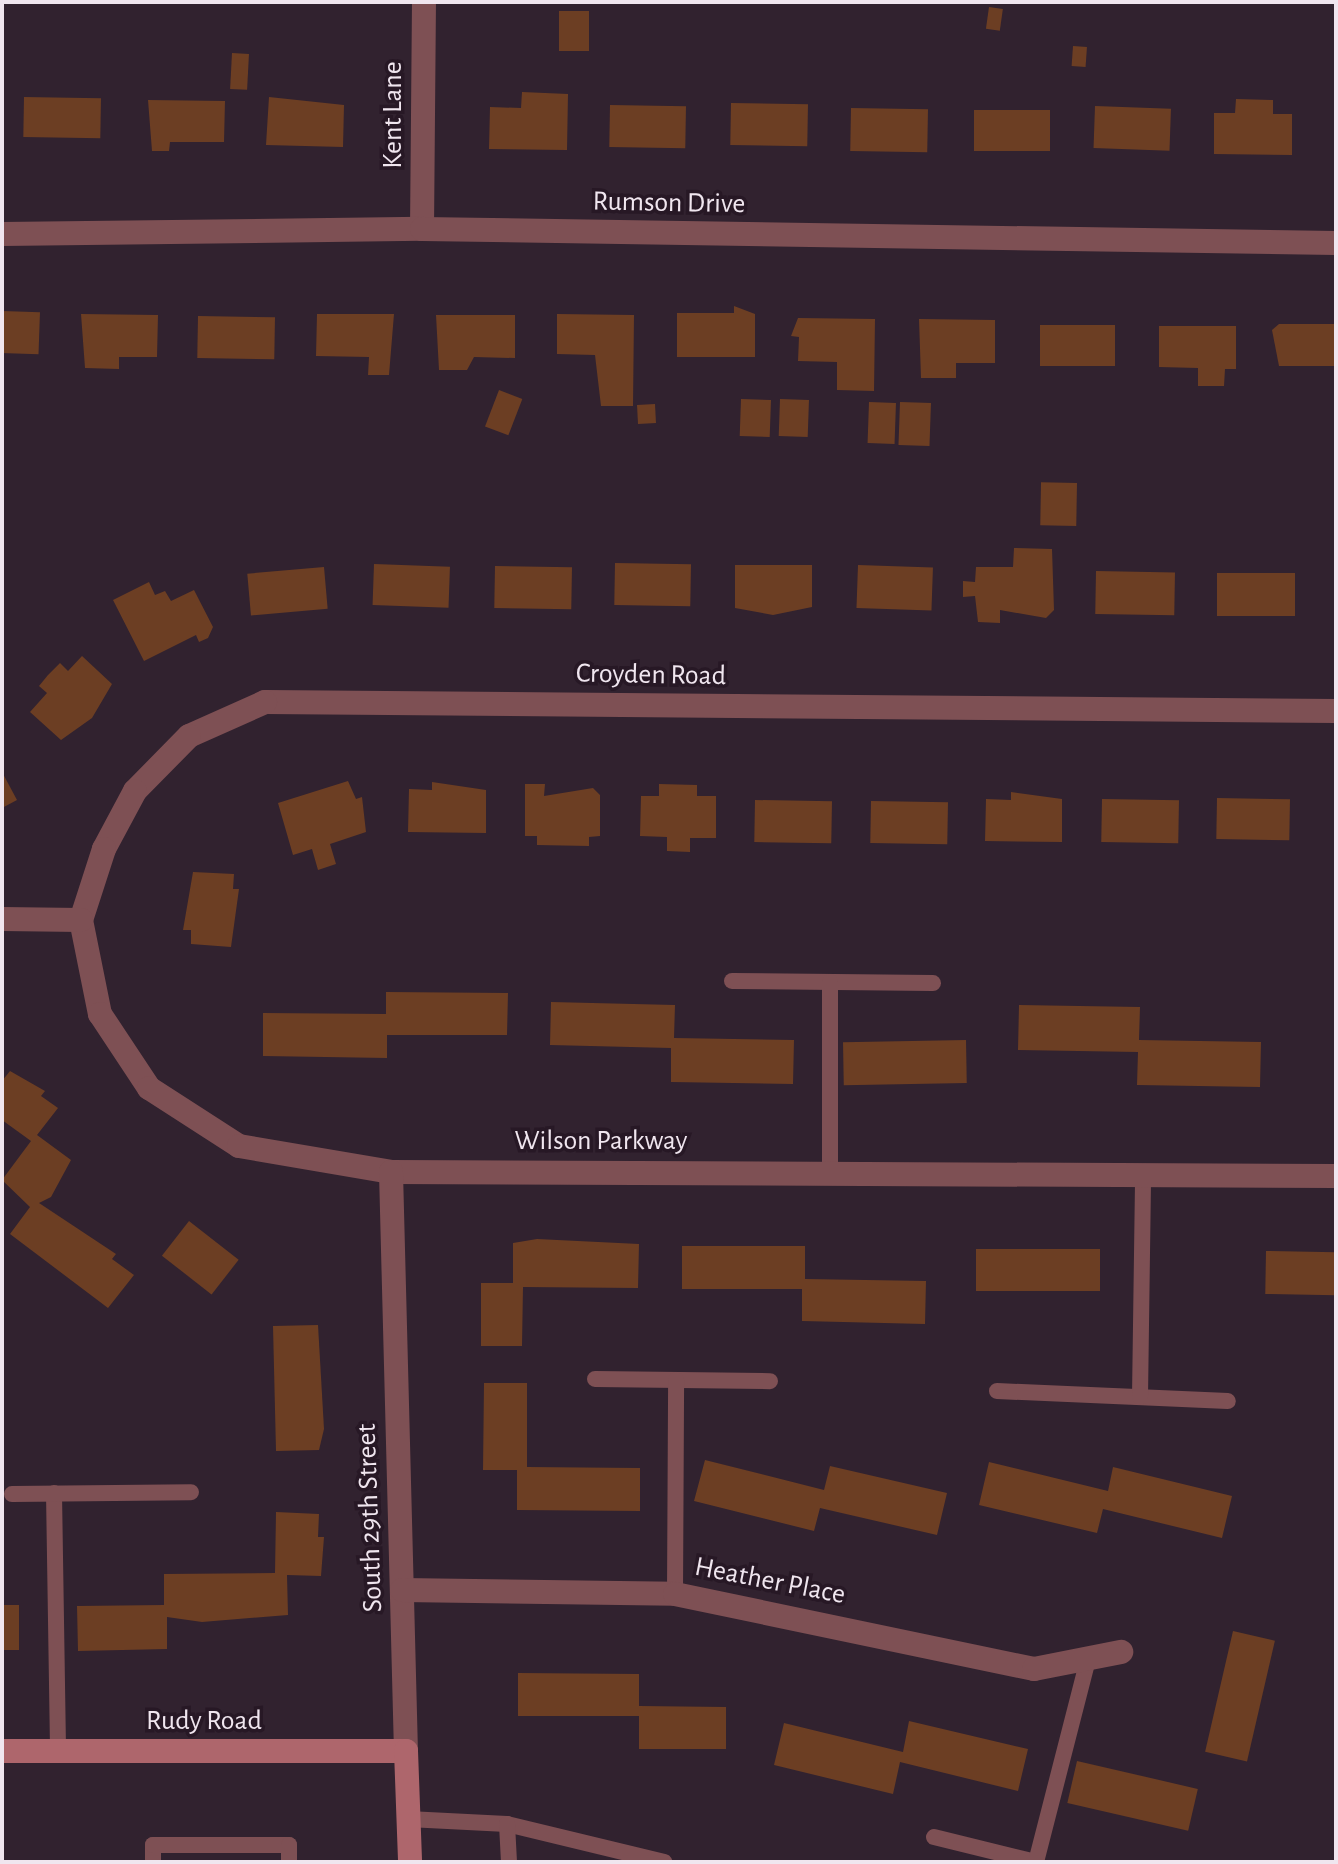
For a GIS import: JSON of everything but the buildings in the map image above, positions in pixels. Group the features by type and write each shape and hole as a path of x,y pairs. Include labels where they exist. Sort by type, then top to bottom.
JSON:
{"street":[{"name":"Kent Lane","path":"422,229 424,2"},
{"name":"Rumson Drive","path":"2,234 422,229 1336,243"},
{"name":"Croyden Road","path":"81,920 104,849 135,791 189,736 265,702 1336,711"},
{"path":"2,919 81,920"},
{"name":"Wilson Parkway","path":"81,920 100,1014 149,1088 239,1146 391,1172 1336,1176"},
{"name":"South 29th Street","path":"391,1172 410,1862"},
{"name":"Heather Place","path":"402,1590 675,1594 1034,1669 1121,1652"},
{"name":"Rudy Road","path":"2,1751 406,1751"}],"lane":[{"path":"732,981 933,983"},
{"path":"830,982 830,1172"},
{"path":"1140,1397 1143,1174"},
{"path":"595,1379 770,1381"},
{"path":"675,1594 676,1380"},
{"path":"997,1391 1228,1401"},
{"path":"12,1494 191,1492"},
{"path":"54,1493 58,1751"},
{"path":"934,1837 1036,1862 1088,1659"},
{"path":"408,1819 507,1824 664,1862"},
{"path":"507,1824 509,1862"},
{"path":"153,1862 153,1845 289,1845 289,1862"}]}
